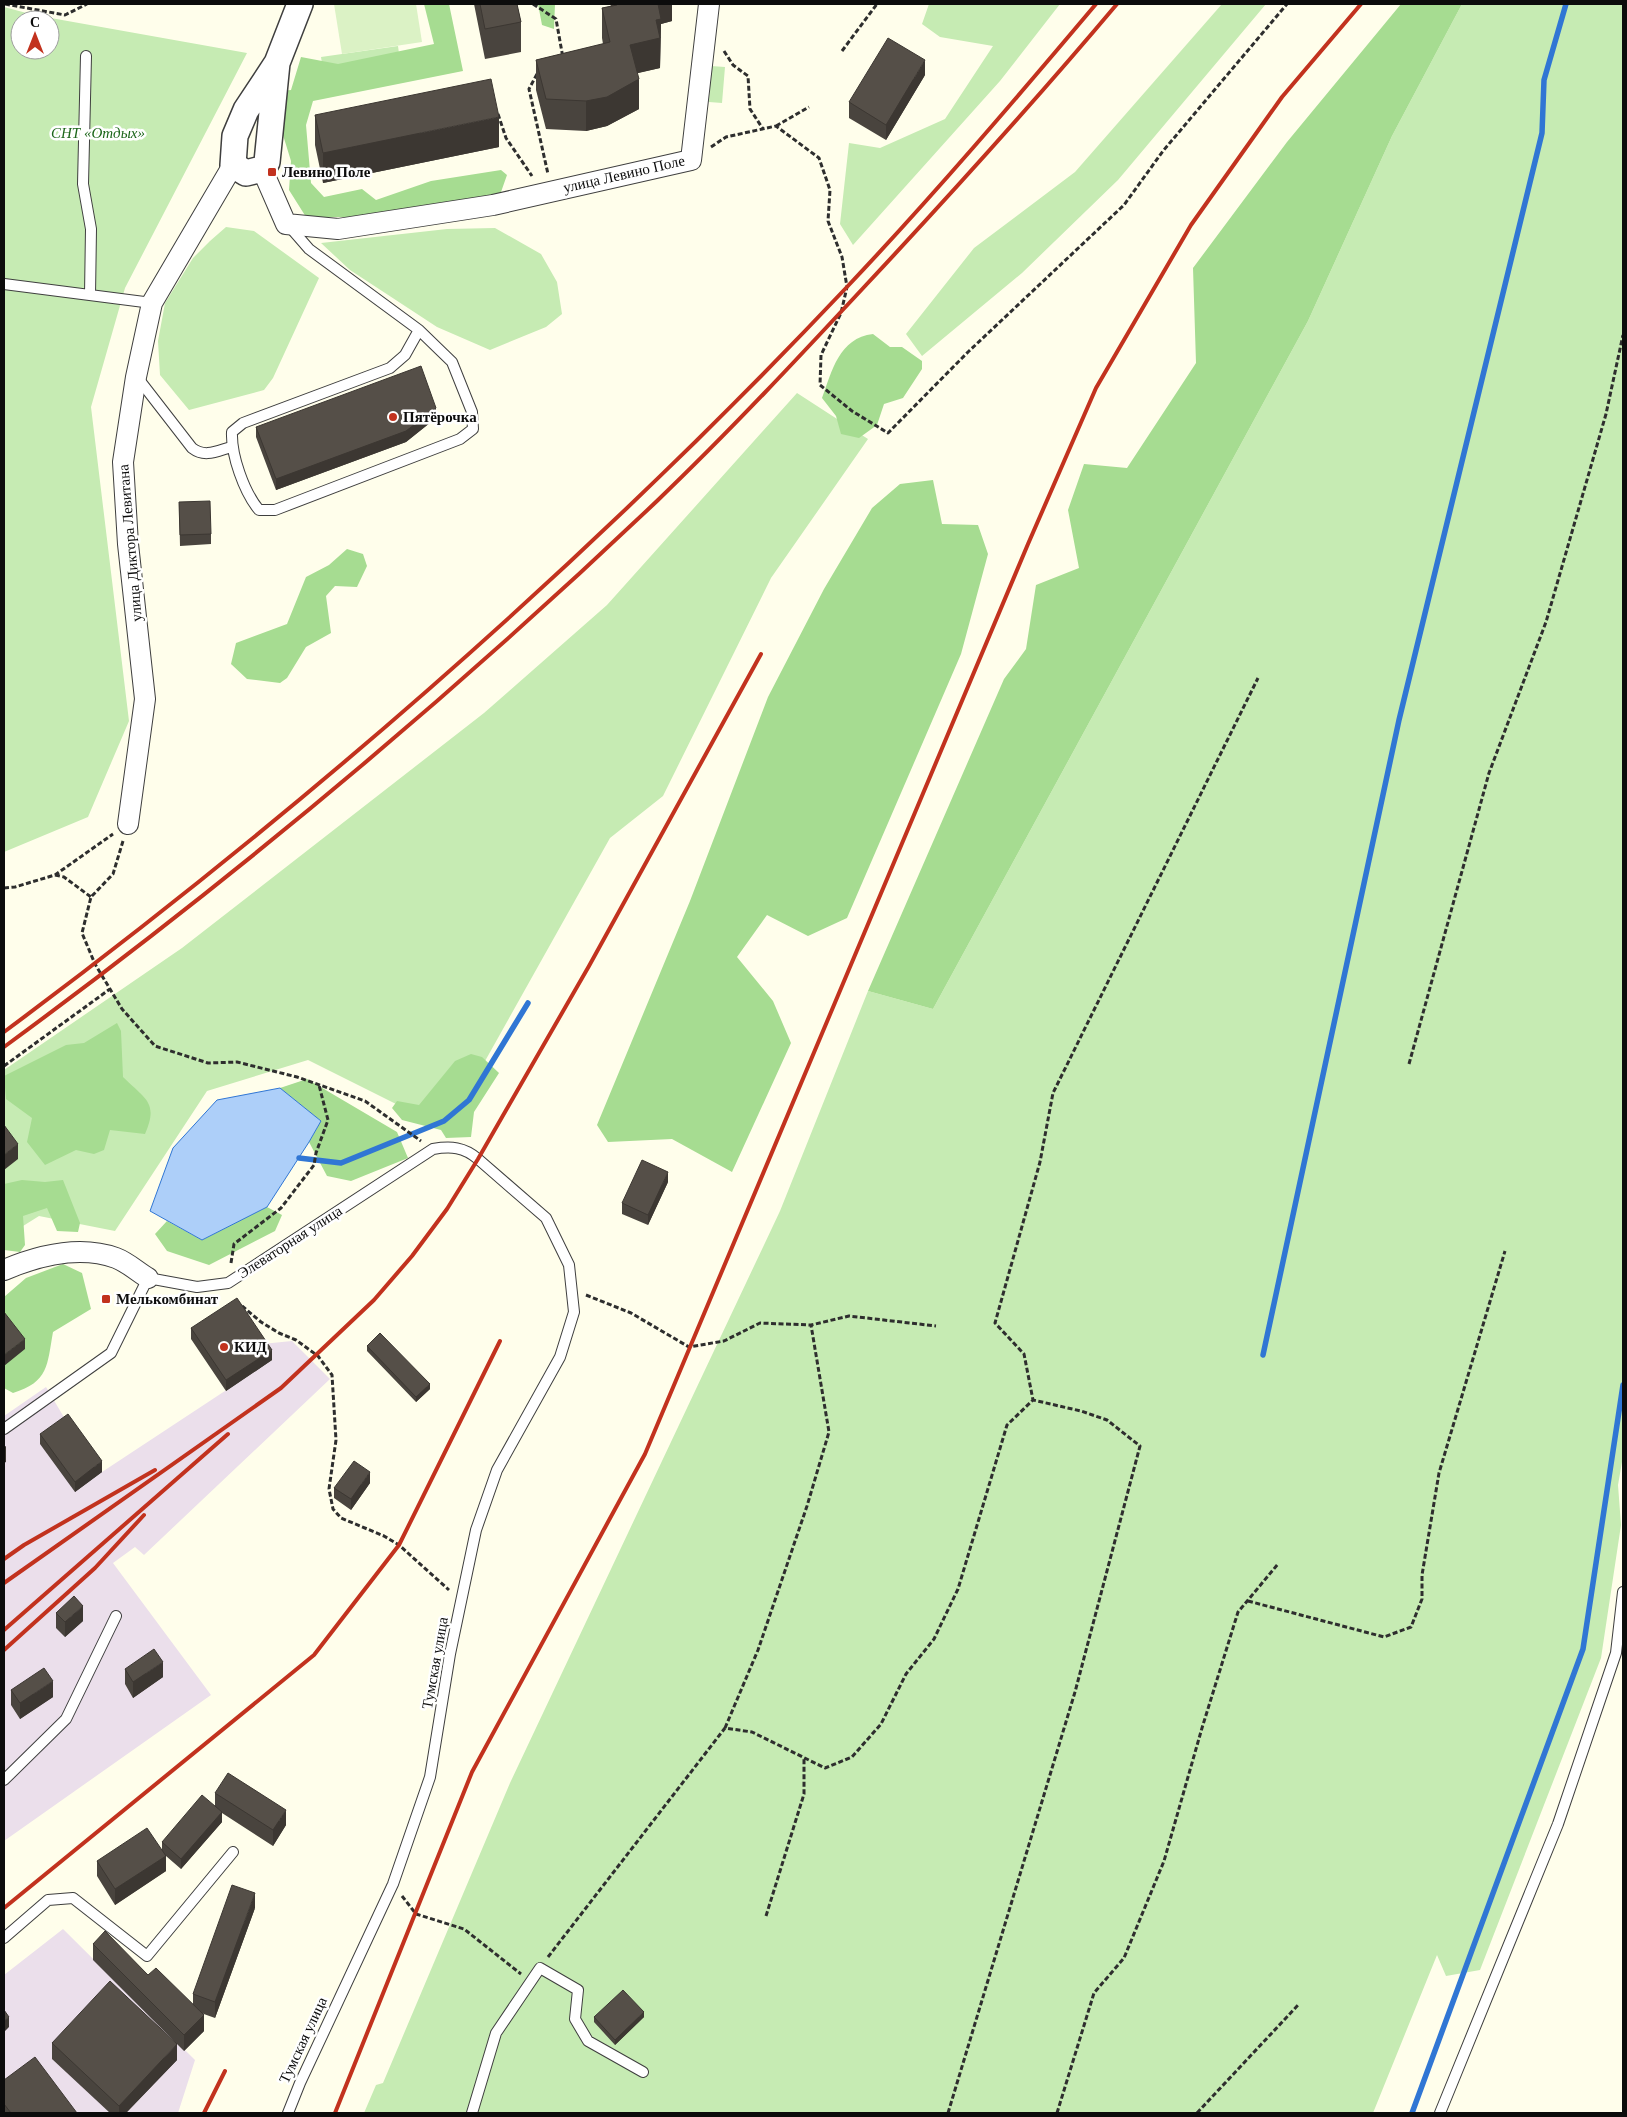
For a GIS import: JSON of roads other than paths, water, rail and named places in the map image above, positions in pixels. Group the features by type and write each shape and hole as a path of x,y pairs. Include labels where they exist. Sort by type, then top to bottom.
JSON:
{"street":[{"name":"улица Диктора Левитана","path":"128,824 145,699 128,544 123,462 136,377 152,304 233,166 235,136 246,110 277,63 300,4"},
{"name":"улица Левино Поле","path":"286,224 338,229 493,205 691,160 708,4"},
{"name":"улица Диктора Левитана","path":"262,169 267,162 277,63"},
{"path":"233,166 246,173 262,169 286,224"},
{"name":"Элеваторная улица","path":"4,1270 28,1260 82,1252 116,1258 148,1278"}],"lane":[{"path":"86,56 83,184 92,229 90,295"},
{"path":"286,224 309,250 419,330 452,362 472,412 473,429 460,439 275,510 259,510 250,500 231,447 232,432 243,423 390,368 405,355 419,330"},
{"path":"4,284 152,304"},
{"path":"136,377 192,448 199,453 208,454 231,447"},
{"name":"Элеваторная улица","path":"148,1278 197,1287 228,1283 433,1149 448,1146 467,1150 546,1218"},
{"name":"Тумская улица","path":"288,2113 300,2082 393,1884 430,1777 450,1654 476,1530 497,1470 560,1357 574,1312 569,1265 546,1218"},
{"path":"4,1429 111,1353 148,1278"},
{"path":"1440,2113 1558,1824 1616,1652 1623,1592"},
{"path":"4,1780 66,1719 116,1616"},
{"path":"4,1938 48,1900 73,1898 147,1956 233,1852"},
{"path":"472,2113 496,2033 540,1968 578,1990 575,2019 588,2041 643,2072"}],"water":[{"path":"280,1088 321,1121 267,1207 202,1240 150,1211 173,1148 217,1100"}],"waterway":[{"path":"1263,1355 1399,720 1542,133 1544,80 1566,4"},
{"path":"299,1158 341,1163 444,1121 469,1100 528,1003"},
{"path":"1412,2113 1583,1649 1623,1385"}],"railway":[{"path":"4,1032 226,860 335,770 442,678 648,488 846,288 973,148 1096,4"},
{"path":"4,1047 174,918 340,784 501,645 658,500 764,394 962,181 1117,4"},
{"path":"335,2113 472,1772 645,1454 1028,544 1096,388 1191,225 1282,97 1361,4"},
{"path":"4,1583 281,1388 374,1300 412,1256 447,1209 478,1159 589,966 761,654"},
{"path":"4,1908 314,1655 399,1545 500,1341"},
{"path":"4,1630 228,1434"},
{"path":"4,1559 24,1545 155,1470"},
{"path":"4,1650 95,1568 144,1515"},
{"path":"204,2113 225,2071"}],"place":[{"name":"Левино Поле","path":"272,172"},
{"name":"Пятёрочка","path":"393,417"},
{"name":"Мелькомбинат","path":"106,1299"},
{"name":"КИД","path":"224,1347"}],"park label":[{"name":"СНТ «Отдых»","path":"98,133"}]}
